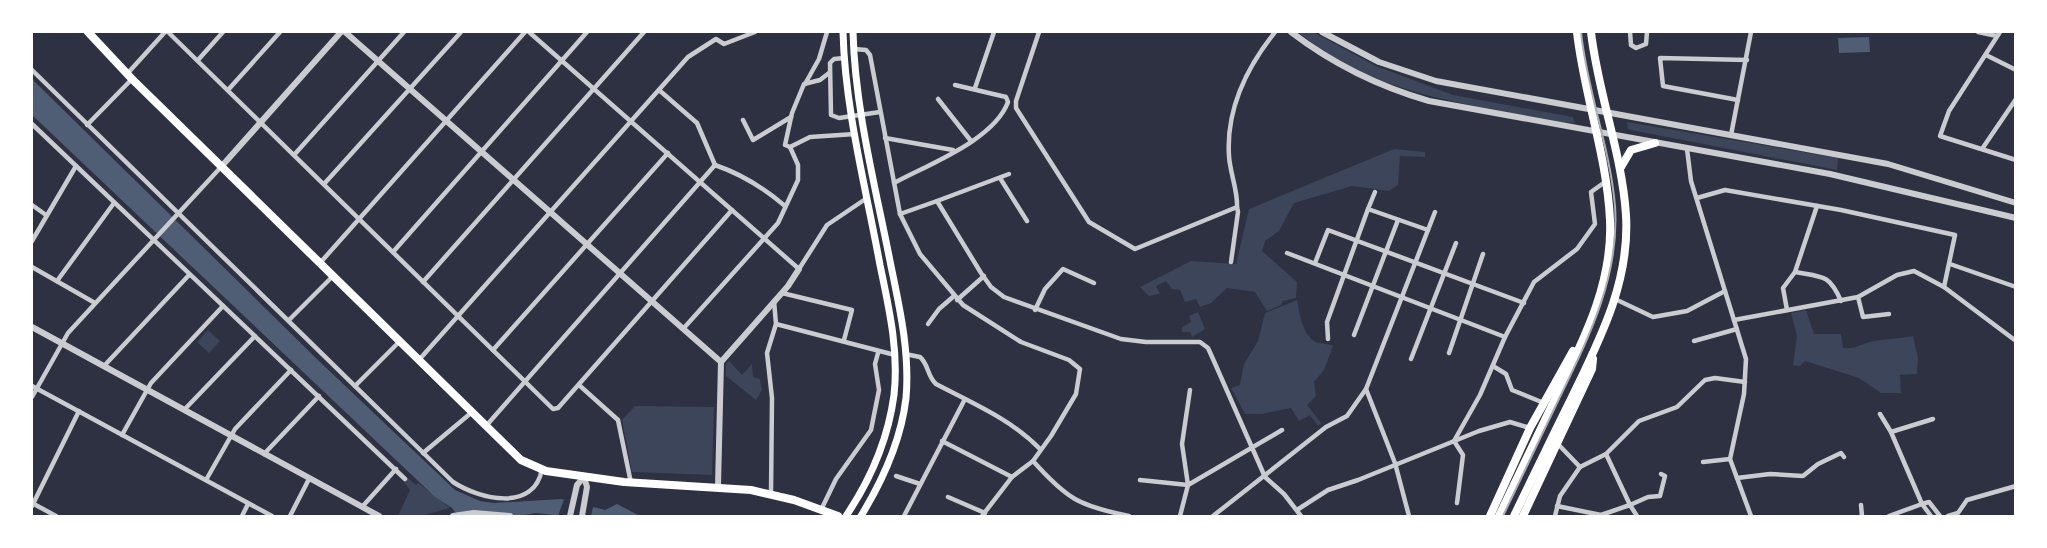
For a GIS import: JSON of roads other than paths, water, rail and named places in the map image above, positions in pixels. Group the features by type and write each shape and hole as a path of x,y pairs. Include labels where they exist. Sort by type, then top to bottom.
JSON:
{"highway":[{"path":"1499,516 1577,354 1603,284 1610,237 1606,182 1576,32"},
{"path":"1514,516 1593,355 1615,299 1622,274 1626,236 1620,168 1606,112 1591,32"},
{"path":"1620,168 1631,150 1655,143"},
{"path":"1490,516 1530,428 1579,339 1603,284"},
{"path":"1523,516 1592,369 1593,355"}],"main road":[{"path":"88,32 129,77 515,456 542,470 584,477 631,483 718,486 771,494 838,516"},
{"path":"843,32 844,57 855,135 896,355 894,395 882,446 869,478 846,516"},
{"path":"853,32 862,119 901,318 906,398 898,439 886,470 861,516"}],"street":[{"path":"87,125 167,32 552,409 558,408 579,385 732,210"},
{"path":"198,60 223,32"},
{"path":"228,90 280,32"},
{"path":"32,397 34,387 60,343 343,32 721,362"},
{"path":"294,155 404,32"},
{"path":"324,184 461,32"},
{"path":"319,264 525,32"},
{"path":"530,32 799,268"},
{"path":"393,252 587,32"},
{"path":"423,282 644,32"},
{"path":"418,361 688,57 716,39 724,44 755,32"},
{"path":"683,329 778,223 798,180 798,165 790,147 785,144 791,117 804,84 819,59 827,32"},
{"path":"975,88 994,32"},
{"path":"1039,32 1016,101 1016,108 1089,222 1130,247 1140,249 1237,207"},
{"path":"1231,262 1238,212 1229,155 1233,113 1246,75 1275,32"},
{"path":"1291,32 1314,50 1353,73 1399,92 1460,108 1872,182 2016,218"},
{"path":"1322,32 1378,62 1417,76 1466,88 1888,164 2016,202"},
{"path":"1630,32 1631,45 1636,48 1647,44 1647,32"},
{"path":"1731,135 1751,32"},
{"path":"1978,32 1999,34 1948,111 1940,136 2016,160"},
{"path":"854,49 866,50 870,55 900,214 920,254 956,298 1021,342 1078,365 1080,377 1076,394 1051,436 1033,461 1012,477 983,515 948,497"},
{"path":"1986,55 2016,70"},
{"path":"844,57 831,61 829,73 831,113 839,118 880,112"},
{"path":"1738,100 1663,86 1660,58 1747,60"},
{"path":"32,70 177,216 289,320 459,486 498,499 523,495 539,482 542,470"},
{"path":"804,84 820,80 829,73"},
{"path":"894,183 985,133 1004,114 1008,102 1002,95 955,85"},
{"path":"659,90 697,123 715,165 763,187 785,206"},
{"path":"938,99 971,141"},
{"path":"1982,150 2016,99"},
{"path":"743,120 753,140 791,117"},
{"path":"32,124 114,203 155,238 189,274 405,479"},
{"path":"790,147 810,137 855,135"},
{"path":"885,138 954,150"},
{"path":"1687,149 1687,162 1746,359 1745,382 1730,459 1751,516"},
{"path":"493,350 588,246 668,153"},
{"path":"485,427 715,165"},
{"path":"32,241 76,166"},
{"path":"900,214 1009,174"},
{"path":"1000,178 1027,221"},
{"path":"1454,441 1480,395 1505,337 1539,276 1577,249 1593,227 1596,220 1591,192 1606,182"},
{"path":"1698,198 1725,190 1817,206 1955,235 1944,287"},
{"path":"1328,339 1327,322 1375,192"},
{"path":"718,486 721,362 782,292 827,225 867,198"},
{"path":"937,201 984,276 1004,297 1121,339 1146,342 1194,341 1204,345 1213,358 1265,477 1301,516"},
{"path":"57,281 114,203"},
{"path":"32,205 46,215"},
{"path":"1787,310 1783,288 1795,272 1817,206"},
{"path":"1368,209 1428,230"},
{"path":"1213,516 1326,427 1347,416 1366,390 1434,212"},
{"path":"1354,335 1398,220"},
{"path":"1315,263 1328,230 1524,303"},
{"path":"1411,359 1456,243"},
{"path":"1287,253 1505,337"},
{"path":"1449,353 1483,254"},
{"path":"1950,264 2016,287"},
{"path":"32,267 95,303"},
{"path":"1035,310 1045,290 1063,269 1094,284"},
{"path":"1734,320 1858,297 1906,271 1921,273 1944,287 2016,341"},
{"path":"1795,272 1827,278 1834,285 1841,301"},
{"path":"104,366 189,274"},
{"path":"928,324 984,276"},
{"path":"289,320 332,277"},
{"path":"1615,299 1653,317 1687,311 1725,291"},
{"path":"782,292 852,310 844,340"},
{"path":"1858,297 1863,317 1889,314"},
{"path":"771,494 772,398 767,353 776,324 774,301"},
{"path":"122,435 147,390 223,306"},
{"path":"776,324 844,340 879,353 896,355"},
{"path":"32,327 379,516"},
{"path":"1694,340 1737,328"},
{"path":"184,410 255,336"},
{"path":"355,386 399,342"},
{"path":"821,510 836,479 871,430 879,390 875,364 879,353"},
{"path":"905,354 920,357 927,365 931,380 988,409 1028,436 1040,449"},
{"path":"1493,366 1506,375 1512,390 1544,403"},
{"path":"206,480 230,435 291,370"},
{"path":"1555,516 1566,486 1580,467 1606,454 1639,420 1677,407 1705,380 1715,378 1745,382"},
{"path":"579,385 618,420 631,483"},
{"path":"34,387 272,516"},
{"path":"1180,516 1188,484 1182,444 1190,390"},
{"path":"1366,390 1395,463 1409,516"},
{"path":"264,454 319,396"},
{"path":"904,516 965,399"},
{"path":"56,516 32,504 79,411"},
{"path":"423,453 471,413"},
{"path":"1880,414 1891,432 1922,504 1931,516"},
{"path":"1891,432 1933,419"},
{"path":"1297,510 1328,490 1504,423 1530,428"},
{"path":"1140,480 1188,484 1282,430"},
{"path":"942,441 1012,477"},
{"path":"1454,441 1462,455 1457,503"},
{"path":"1557,443 1580,467"},
{"path":"1737,478 1770,474 1803,476 1818,464 1841,453 1844,457"},
{"path":"1606,454 1629,505 1637,516"},
{"path":"1703,462 1730,459"},
{"path":"1033,461 1053,484 1071,498 1091,508 1129,516"},
{"path":"362,507 396,469"},
{"path":"1557,506 1601,515 1648,497 1660,496 1665,476 1661,474"},
{"path":"570,516 577,485 584,477"},
{"path":"582,516 587,487 584,477"},
{"path":"896,477 920,484"},
{"path":"290,516 309,479"},
{"path":"1948,516 1958,513 1967,500 2016,486"},
{"path":"1889,516 1929,502 1940,516"},
{"path":"242,516 248,504"},
{"path":"1862,505 1862,516"},
{"path":"453,516 474,513 510,516"}],"railway":[{"path":"1503,516 1591,331 1607,283 1612,258 1615,232 1612,184 1588,76 1581,32"}]}
